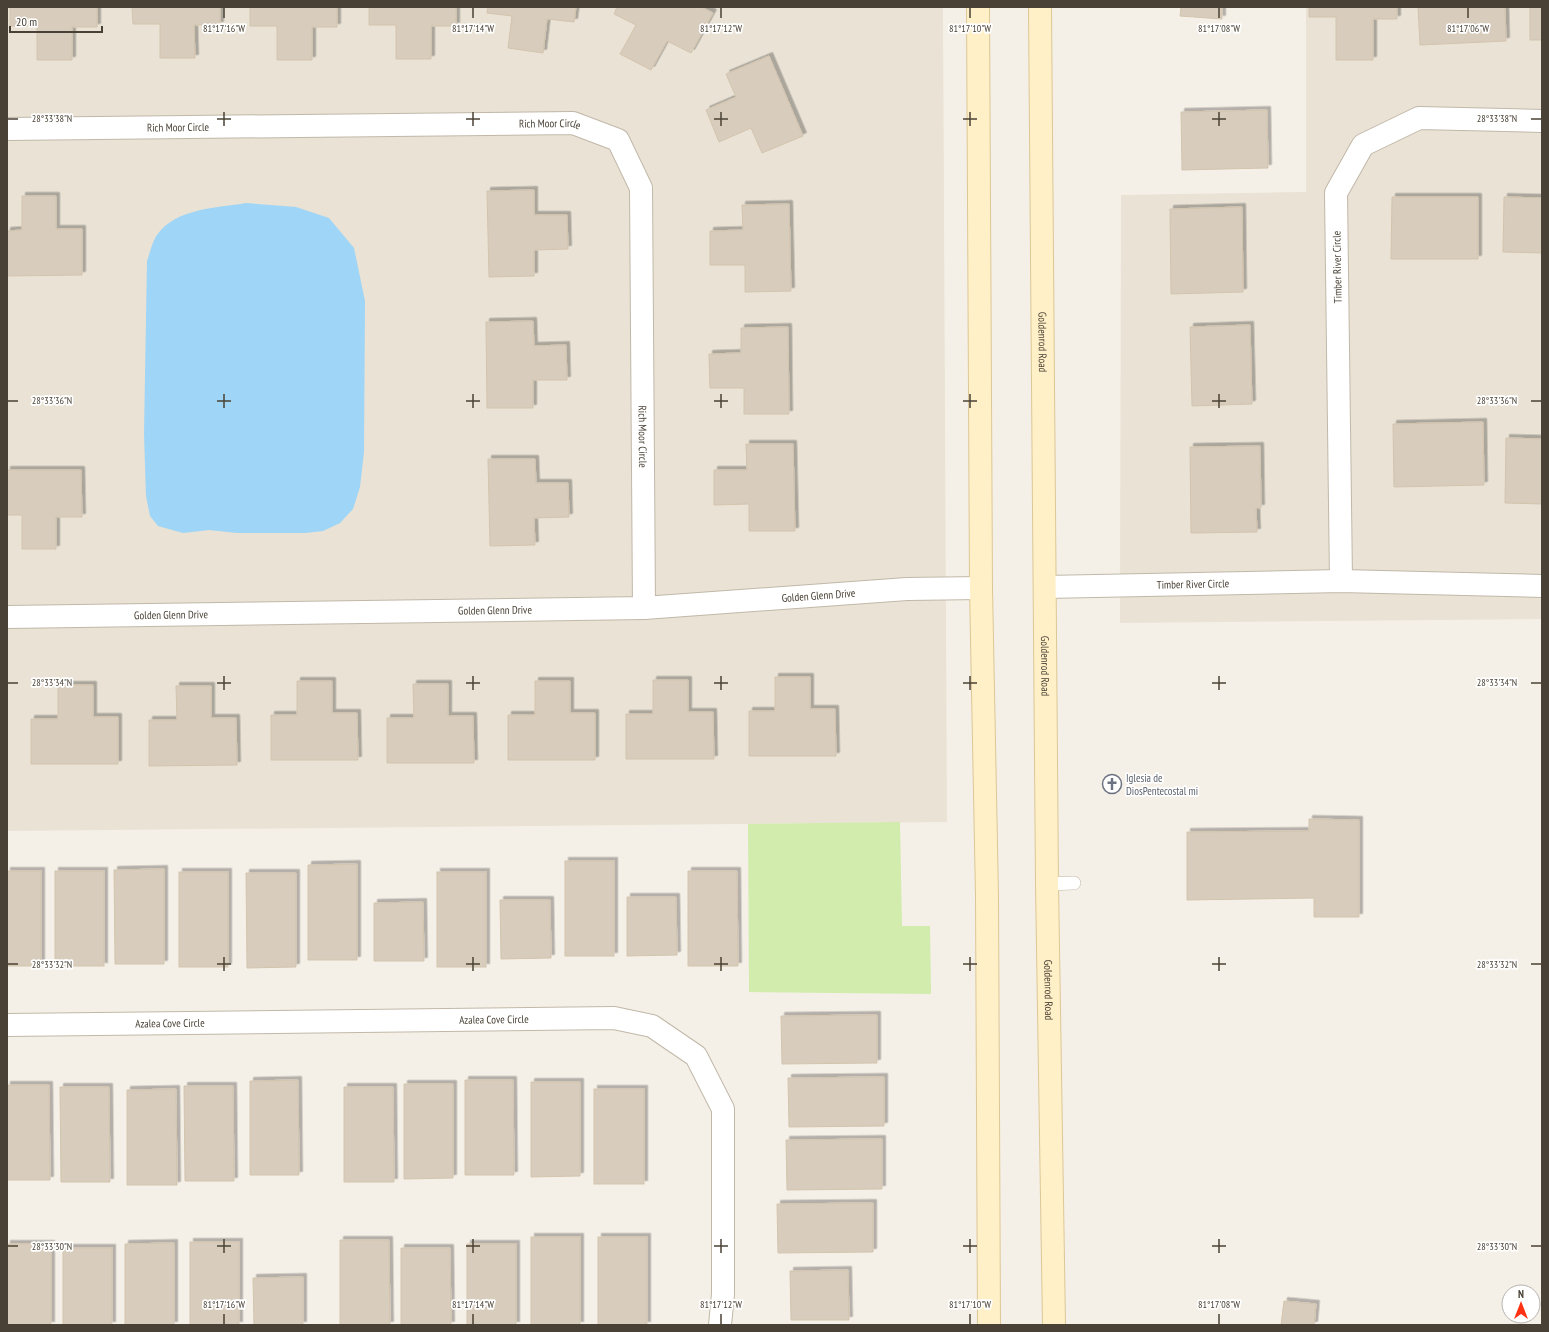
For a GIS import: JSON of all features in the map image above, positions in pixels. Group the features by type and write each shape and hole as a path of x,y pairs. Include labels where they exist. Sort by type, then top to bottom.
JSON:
{"main road":[{"path":"978,7 981,588 987,904 990,1324"},
{"name":"Goldenrod Road","path":"1040,7 1047,884 1054,1325"}],"street":[{"name":"Timber River Circle","path":"1341,581 1336,193 1363,144 1419,118 1542,122"},
{"name":"Rich Moor Circle","path":"7,129 573,123 618,140 641,188 644,608"},
{"name":"Timber River Circle","path":"1045,587 1341,581 1542,586"},
{"name":"Golden Glenn Drive","path":"7,617 644,608 907,590 981,588"},
{"name":"Azalea Cove Circle","path":"7,1025 614,1018 652,1026 696,1056 723,1109 723,1294 720,1325"}],"lane":[{"path":"1047,884 1074,883"}],"shaded area":[{"path":"7,7 943,7 947,822 7,831"},
{"path":"1306,7 1542,7 1542,619 1120,623 1121,195 1306,192"}],"green space":[{"path":"900,822 902,926 930,926 931,994 749,992 748,824"}],"water":[{"path":"246,203 296,207 329,218 354,248 365,301 364,452 360,487 353,509 340,523 323,531 305,533 237,533 209,530 183,533 158,526 150,516 146,496 144,434 147,261 152,244 157,235 165,226 186,214 210,208"}],"building":[{"path":"10,7 97,7 97,27 72,27 72,60 37,60 37,26 10,26"},
{"path":"132,7 220,7 220,25 194,25 195,58 160,58 160,24 133,24"},
{"path":"250,7 337,7 337,27 312,27 312,60 277,60 277,26 250,26"},
{"path":"369,7 456,7 456,26 431,26 431,59 396,59 396,25 369,25"},
{"path":"488,7 576,7 574,22 547,19 543,53 508,48 512,16 487,13"},
{"path":"617,7 701,7 713,13 691,53 667,41 651,70 620,54 636,25 614,14"},
{"path":"1181,7 1222,7 1222,19 1180,16"},
{"path":"1309,7 1397,7 1397,19 1373,19 1373,60 1336,60 1336,17 1309,17"},
{"path":"1418,7 1505,7 1506,41 1420,45"},
{"path":"1530,7 1542,7 1542,40 1530,40"},
{"path":"769,56 803,136 762,153 751,128 719,142 706,110 736,97 726,74"},
{"path":"1267,110 1268,168 1182,170 1181,112"},
{"path":"534,190 534,215 567,215 568,249 534,250 534,276 489,277 487,191"},
{"path":"22,196 56,196 56,229 82,229 82,275 7,276 7,231 22,230"},
{"path":"1392,197 1478,197 1478,259 1391,259"},
{"path":"1504,197 1542,198 1542,253 1503,252"},
{"path":"789,204 791,291 745,292 745,265 710,265 710,231 743,230 742,205"},
{"path":"1242,207 1243,292 1171,294 1170,209"},
{"path":"533,321 534,346 566,345 567,380 533,380 533,408 487,408 486,322"},
{"path":"1250,325 1252,404 1192,406 1190,327"},
{"path":"788,327 789,414 744,414 744,388 710,388 709,354 741,353 741,328"},
{"path":"1483,422 1484,485 1394,487 1393,424"},
{"path":"1506,438 1542,439 1542,504 1505,503"},
{"path":"746,444 793,444 795,531 749,531 749,504 714,505 714,470 747,470"},
{"path":"1260,446 1261,508 1256,508 1257,532 1191,533 1190,447"},
{"path":"488,459 535,459 536,483 568,483 569,517 534,518 535,545 490,546"},
{"path":"7,470 81,470 82,517 56,517 56,549 22,549 22,515 7,515"},
{"path":"775,677 810,677 810,709 835,709 836,756 749,756 749,711 775,711"},
{"path":"653,680 688,680 688,712 713,712 714,759 626,759 626,714 653,714"},
{"path":"297,681 332,681 332,713 357,713 358,760 271,760 271,715 297,715"},
{"path":"535,681 570,681 570,713 595,713 595,760 508,760 508,715 535,715"},
{"path":"413,684 448,684 448,716 473,716 474,763 387,763 387,718 414,718"},
{"path":"58,685 93,685 93,717 118,717 118,764 31,764 31,719 58,719"},
{"path":"176,686 211,686 211,718 236,718 237,765 149,766 149,720 177,720"},
{"path":"1309,819 1359,820 1359,917 1314,917 1314,898 1187,900 1187,832 1309,831"},
{"path":"565,861 614,861 614,956 565,956"},
{"path":"357,864 357,960 308,960 308,865"},
{"path":"164,869 164,964 115,964 114,870"},
{"path":"7,871 41,871 41,966 7,966"},
{"path":"55,871 104,871 104,966 55,966"},
{"path":"688,871 737,871 738,966 688,966"},
{"path":"179,872 228,872 228,967 179,967"},
{"path":"437,872 486,872 486,967 437,967"},
{"path":"246,873 296,873 296,967 247,968"},
{"path":"627,897 676,897 677,955 627,956"},
{"path":"500,900 550,900 551,958 501,959"},
{"path":"423,902 424,961 374,961 374,903"},
{"path":"877,1015 877,1063 782,1064 781,1016"},
{"path":"884,1077 884,1126 789,1127 788,1078"},
{"path":"298,1080 299,1175 250,1175 250,1081"},
{"path":"465,1080 513,1080 514,1175 465,1175"},
{"path":"531,1082 580,1082 580,1176 531,1177"},
{"path":"404,1084 453,1084 453,1178 404,1179"},
{"path":"7,1085 49,1085 50,1180 7,1180"},
{"path":"184,1086 233,1086 234,1181 185,1181"},
{"path":"60,1087 109,1087 110,1182 61,1182"},
{"path":"344,1087 393,1087 394,1182 344,1182"},
{"path":"176,1089 177,1185 127,1185 127,1090"},
{"path":"594,1089 644,1089 644,1184 594,1184"},
{"path":"882,1139 882,1189 787,1190 786,1140"},
{"path":"873,1203 873,1252 778,1253 777,1204"},
{"path":"531,1237 580,1237 580,1325 531,1325"},
{"path":"598,1237 647,1237 647,1325 598,1325"},
{"path":"340,1240 389,1240 390,1325 340,1325"},
{"path":"190,1242 239,1242 239,1325 190,1325"},
{"path":"174,1243 174,1325 125,1325 125,1244"},
{"path":"7,1244 51,1244 51,1325 7,1325"},
{"path":"467,1244 516,1244 516,1325 467,1325"},
{"path":"63,1248 112,1248 112,1325 63,1325"},
{"path":"401,1248 450,1248 451,1325 401,1325"},
{"path":"848,1270 849,1320 791,1320 790,1271"},
{"path":"303,1277 303,1325 254,1325 253,1278"},
{"path":"1284,1301 1316,1304 1314,1325 1281,1325"}],"place":[{"name":"Iglesia de DiosPentecostal mi","path":"1112,784"}]}
